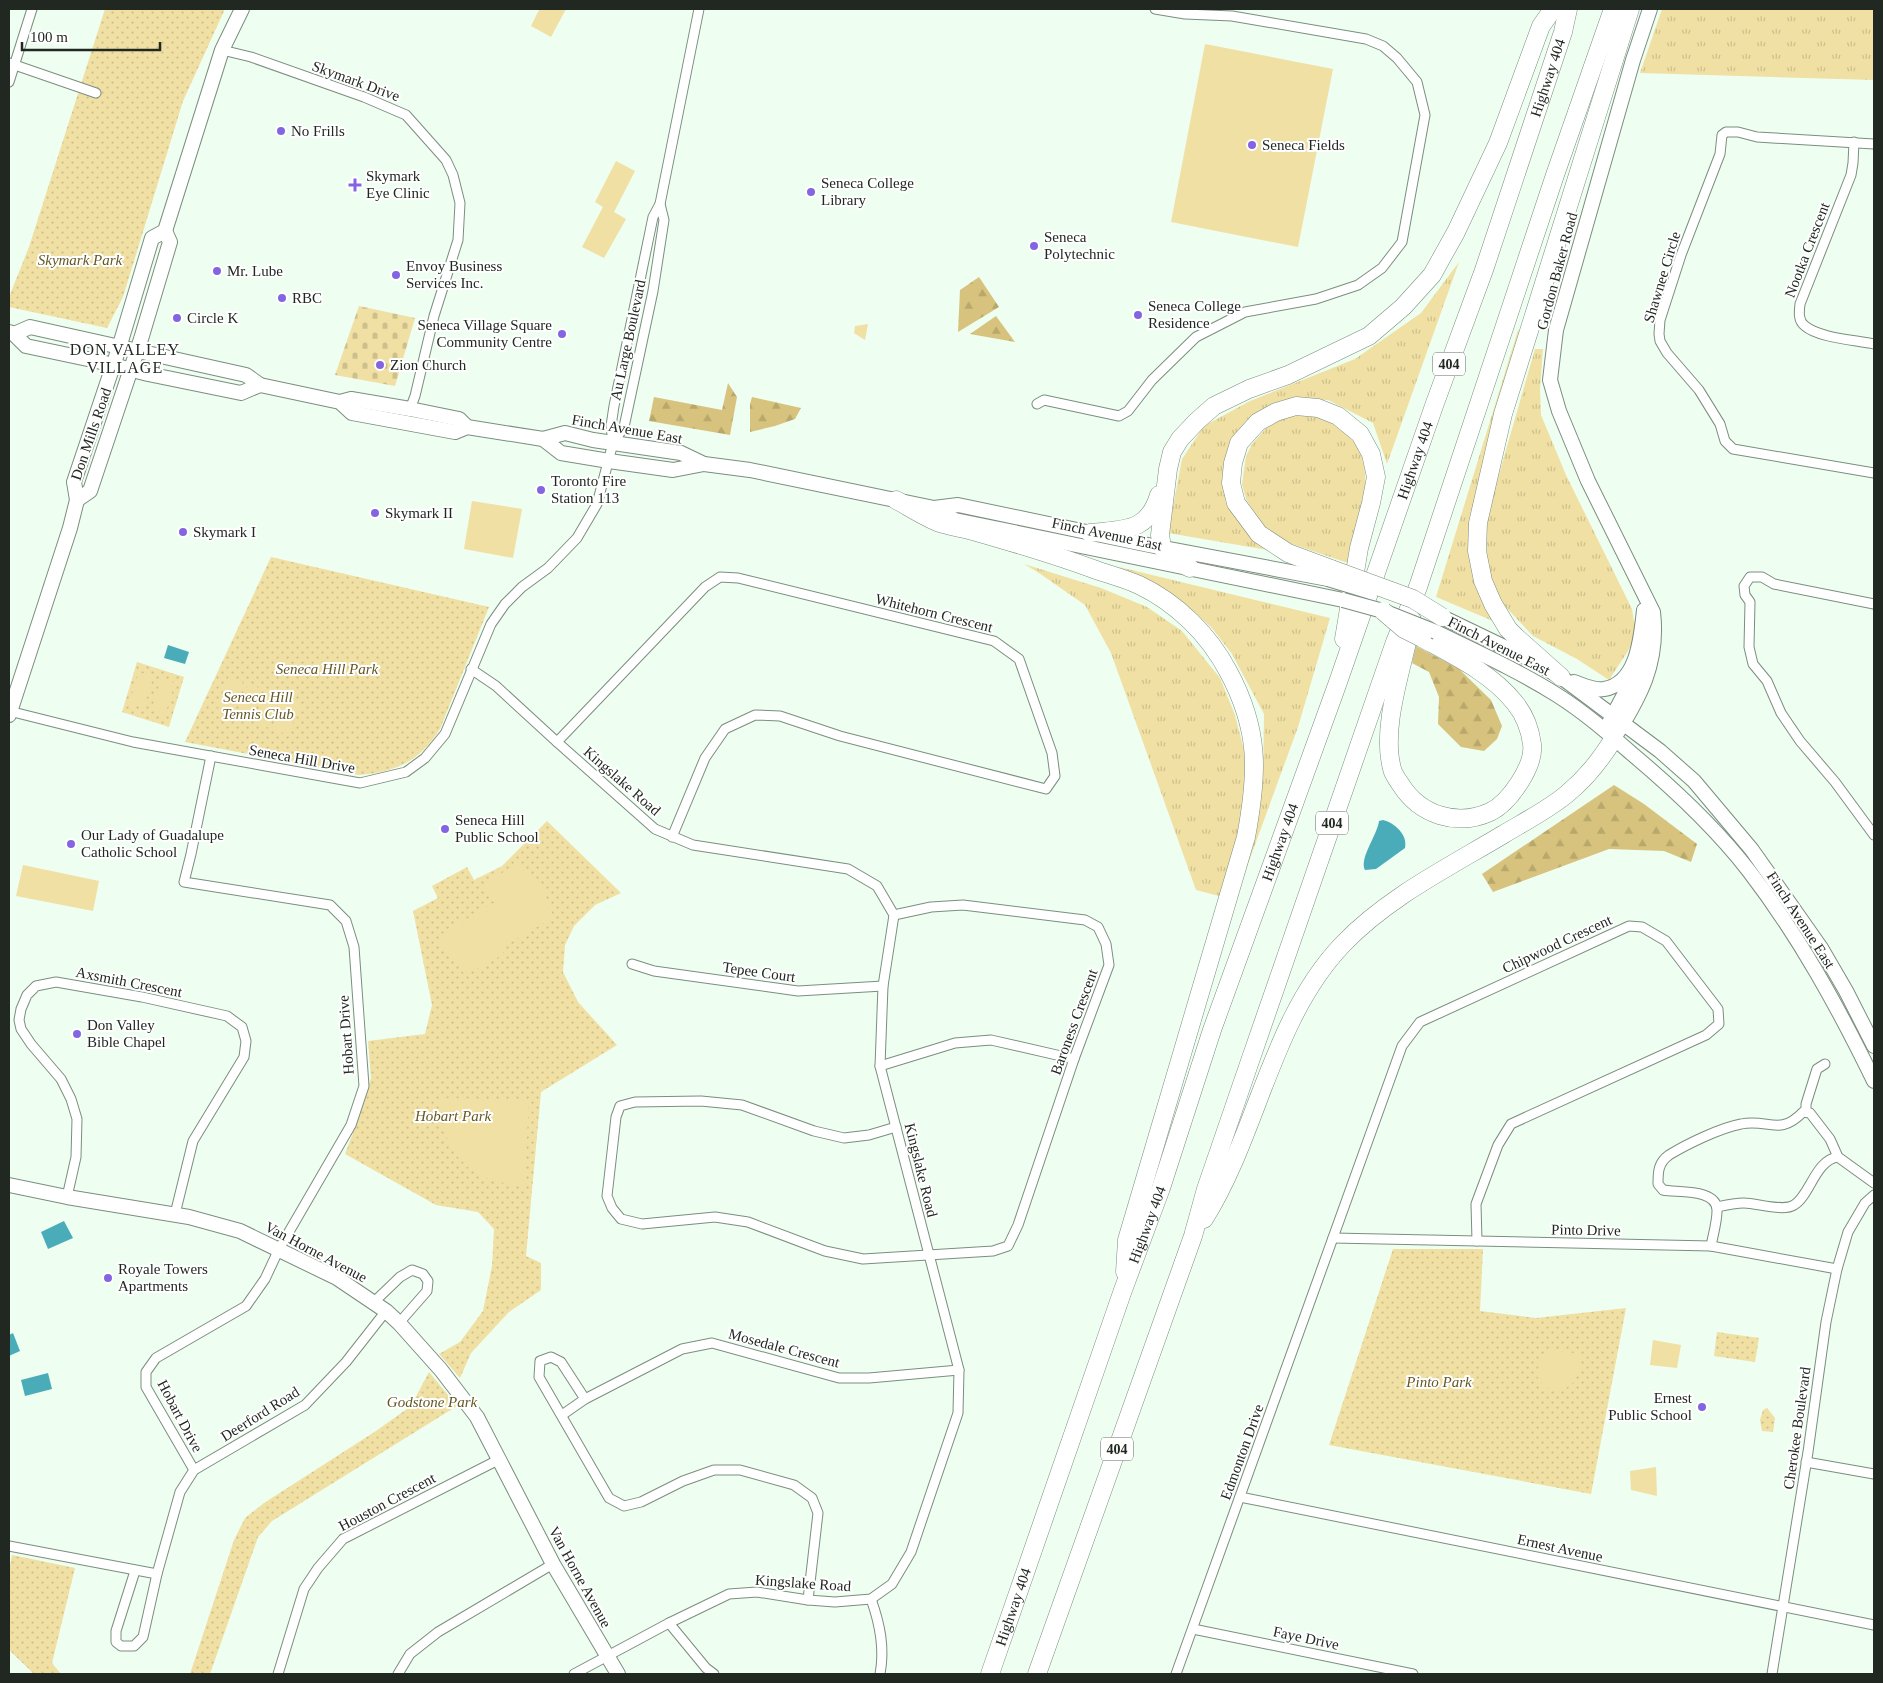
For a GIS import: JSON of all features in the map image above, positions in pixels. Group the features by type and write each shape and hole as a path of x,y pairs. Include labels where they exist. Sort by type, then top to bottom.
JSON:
{"highway":[{"path":"1190,568 1169,557 1162,547 1160,535 1168,469 1172,452 1180,439 1196,421 1214,406 1249,389 1288,375 1369,336 1403,307 1432,275 1456,232 1498,143 1541,26 1554,9"},
{"name":"Highway 404","path":"990,1674 1123,1290 1161,1188 1212,1030 1484,270 1563,32 1568,9"},
{"name":"404","path":"1037,1674 1194,1236 1206,1189 1250,1060 1388,660 1418,587 1556,175 1614,9"},
{"path":"1561,677 1516,638 1492,604 1483,581 1477,551 1478,523 1503,414 1630,9"},
{"path":"1337,685 1359,548 1376,477 1371,454 1360,434 1338,416 1318,408 1296,406 1276,412 1258,422 1239,443 1233,463 1231,484 1236,503 1259,534 1288,553 1329,574 1413,599 1434,629 1467,663 1491,679 1514,702 1525,719 1532,746 1526,772 1509,797 1491,812 1469,818 1445,817 1423,808 1409,797 1393,773 1389,746 1392,706 1406,650 1418,587"},
{"path":"1090,533 1131,528 1141,524 1150,515 1155,506 1162,479 1168,469"},
{"path":"896,500 937,522 1063,558 1140,585 1185,616 1203,634 1220,657 1236,686 1250,724 1255,761 1254,797 1246,837 1126,1240 1123,1290"},
{"path":"1383,611 1404,629 1434,629"},
{"path":"1194,1236 1221,1191 1293,1016 1312,984 1342,944 1386,905 1522,824 1567,794 1596,764 1609,735"}],"main road":[{"name":"Don Mills Road","path":"9,712 54,580 77,500 74,482 119,348 152,238 164,231 222,50 242,9"},
{"name":"Gordon Baker Road","path":"1618,719 1649,669 1656,633 1653,612 1588,481 1559,410 1550,380 1556,330 1630,69 1650,9"},
{"name":"Don Mills Road","path":"77,500 90,491 137,351 170,242 164,231"},
{"name":"Finch Avenue East","path":"11,333 30,327 246,375 260,385 340,402 351,399 459,418 467,427"},
{"name":"Finch Avenue East","path":"11,333 26,346 148,374 241,393 260,385"},
{"name":"Finch Avenue East","path":"340,402 352,413 390,421 455,432 467,427 543,439 565,433 612,443 681,453 704,464"},
{"name":"Finch Avenue East","path":"543,439 561,453 609,461 672,470 704,464 750,470 934,508 955,520 1299,592 1329,596 1383,611"},
{"name":"Finch Avenue East","path":"934,508 958,505 1162,547 1329,574"},
{"name":"Gordon Baker Road","path":"1618,719 1641,663 1647,635 1642,591"},
{"path":"1561,677 1590,688 1604,689 1621,681 1635,660 1639,647 1644,610"},
{"name":"Finch Avenue East","path":"1434,629 1523,656 1561,677 1618,719 1694,781 1752,850 1821,948 1846,991 1874,1046"},
{"name":"Finch Avenue East","path":"1434,629 1533,681 1564,700 1651,769 1689,804 1748,869 1795,935 1814,966 1874,1081"},
{"path":"1609,735 1618,719"},
{"name":"Van Horne Avenue","path":"9,1185 67,1197 175,1214 240,1231 337,1278 386,1311 441,1370 477,1417 553,1564 606,1657 618,1674"}],"street":[{"path":"9,82 11,64 32,9"},
{"name":"Au Large Boulevard","path":"612,443 611,426 614,406 653,217 660,204 699,9"},
{"path":"1037,404 1044,400 1119,416 1128,412 1152,380 1196,337 1245,312 1316,299 1358,285 1382,268 1402,242 1425,115 1417,82 1397,58 1383,46 1366,39 1232,16 1185,14 1155,9"},
{"path":"1214,9 1232,16"},
{"name":"Skymark Drive","path":"222,50 251,57 364,97 406,115 446,160 453,175 460,203 458,240 434,316 415,396 410,409"},
{"path":"11,64 96,93"},
{"name":"Shawnee Circle","path":"1874,144 1757,137 1738,132 1726,132 1722,135 1720,154 1681,255 1660,320 1659,334 1660,341 1667,353 1703,396 1720,424 1725,441 1733,450 1874,473"},
{"name":"Nootka Crescent","path":"1854,142 1851,176 1802,296 1799,316 1805,326 1813,331 1874,344"},
{"name":"Au Large Boulevard","path":"612,443 624,426 653,291 664,220 660,204"},
{"name":"Seneca Hill Drive","path":"9,712 133,742 360,783 406,772 425,758 446,734 491,624 505,604 522,587 548,568 576,538 597,504 612,443"},
{"name":"Whitehorn Crescent","path":"557,742 706,587 720,577 738,578 994,641 1018,659 1052,753 1055,776 1046,789 840,736 780,716 756,715 726,729 705,758 672,837"},
{"path":"1874,604 1774,584 1762,578 1750,577 1744,586 1745,595 1750,602 1748,647 1753,664 1767,681 1781,713 1800,741 1824,767 1874,835"},
{"name":"Kingslake Road","path":"471,669 496,686 655,829 693,844 848,869 877,886 894,915 883,986 880,1066 958,1370 958,1413 911,1552 892,1584 871,1599 836,1602 808,1600 757,1592 729,1594 574,1674"},
{"name":"Hobart Drive","path":"194,1470 146,1386 146,1372 156,1358 246,1306 265,1279 279,1249 351,1125 364,1086 354,947 346,921 330,905 184,882 192,854 211,756"},
{"name":"Baroness Crescent","path":"894,915 931,907 963,905 1085,920 1098,927 1106,944 1109,965 1074,1059 1018,1225 1008,1246 993,1251 929,1256"},
{"name":"Chipwood Crescent","path":"1333,1238 1402,1046 1420,1022 1629,926 1642,927 1666,941 1718,1008 1719,1024 1706,1035 1511,1124 1498,1145 1476,1204 1477,1241"},
{"name":"Tepee Court","path":"632,964 654,971 798,991 883,986"},
{"name":"Axsmith Crescent","path":"67,1197 76,1157 77,1119 71,1099 61,1080 31,1044 21,1029 19,1020 21,1009 28,995 36,986 56,982 142,997 227,1016 242,1027 246,1041 244,1057 193,1141 175,1214"},
{"path":"880,1066 955,1043 991,1040 1074,1059"},
{"path":"1806,1112 1806,1104 1816,1072 1825,1064"},
{"path":"896,1127 868,1135 844,1138 814,1131 742,1105 701,1100 635,1102 620,1106 616,1117 607,1196 612,1208 621,1219 642,1224 715,1217 748,1222 825,1251 863,1259 929,1256"},
{"path":"1712,1246 1717,1207 1713,1200 1704,1194 1663,1190 1658,1181 1659,1170 1662,1160 1676,1151 1728,1127 1750,1123 1786,1125 1803,1112 1812,1114 1826,1134 1838,1157 1874,1183"},
{"path":"1717,1207 1745,1203 1783,1207 1792,1206 1801,1199 1810,1182 1823,1166 1830,1159 1838,1157"},
{"name":"Cherokee Boulevard","path":"1772,1674 1806,1462 1825,1327 1837,1269 1848,1232 1865,1203 1874,1195"},
{"name":"Pinto Drive","path":"1333,1238 1712,1246 1837,1269"},
{"name":"Edmonton Drive","path":"1176,1674 1333,1238"},
{"path":"374,1302 400,1277 412,1270 423,1274 428,1281 426,1291 399,1323"},
{"name":"Deerford Road","path":"135,1571 116,1631 116,1642 121,1646 134,1646 143,1637 157,1574 180,1492 194,1470 305,1405 346,1362 386,1311"},
{"name":"Mosedale Crescent","path":"562,1415 585,1399 682,1350 712,1343 839,1378 869,1378 958,1370"},
{"path":"585,1399 561,1362 550,1357 540,1361 539,1377 609,1498 624,1506 641,1502 683,1481 714,1470 740,1470 794,1485 812,1498 818,1513 808,1600"},
{"name":"Houston Crescent","path":"278,1674 304,1589 318,1568 343,1539 498,1460"},
{"path":"1806,1462 1874,1474"},
{"name":"Ernest Avenue","path":"1240,1496 1874,1625"},
{"path":"9,1546 157,1574"},
{"path":"398,1674 410,1654 438,1632 553,1564"},
{"path":"871,1599 880,1625 882,1661 880,1674"},
{"path":"670,1623 706,1668 714,1674"},
{"name":"Faye Drive","path":"1193,1629 1373,1670 1413,1674"}],"green space":[{"name":"Skymark Park","path":"105,9 225,9 183,101 123,297 107,328 9,307 9,297 29,247"},
{"path":"538,9 566,9 551,37 531,26"},
{"path":"1662,9 1874,9 1874,80 1640,73"},
{"name":"Seneca Fields","path":"1205,44 1333,69 1298,247 1171,222"},
{"path":"616,161 635,171 614,212 626,219 604,258 582,247 603,207 595,202"},
{"path":"1459,262 1387,464 1373,423 1328,400 1287,400 1265,409 1223,481 1226,503 1250,536 1279,552 1168,533 1182,459 1204,426 1250,401 1355,359 1421,313"},
{"path":"979,277 999,307 958,332 960,290"},
{"path":"359,306 415,318 395,386 335,375"},
{"path":"996,316 1015,342 970,334"},
{"path":"868,324 865,340 854,333 855,326"},
{"path":"1518,330 1523,333 1469,522 1471,560 1493,621 1436,597"},
{"path":"1535,349 1543,349 1540,389 1541,415 1566,475 1632,609 1636,634 1628,651 1609,680 1577,659 1533,636 1500,601 1487,579 1487,516"},
{"path":"728,383 737,397 730,435 649,421 654,397 722,410"},
{"path":"752,397 801,408 795,419 750,432 750,404"},
{"path":"1294,415 1318,416 1331,421 1343,429 1359,450 1364,465 1364,497 1348,563 1283,541 1263,527 1246,499 1242,484 1246,456 1252,444 1269,425"},
{"path":"472,501 522,509 513,558 464,549"},
{"name":"Seneca Hill Park","path":"271,557 489,607 440,729 415,757 396,768 359,775 185,742"},
{"path":"1024,564 1101,588 1147,607 1182,631 1220,678 1235,715 1246,758 1246,804 1223,897 1196,890 1111,653 1085,605"},
{"path":"1119,567 1330,618 1298,727 1245,872 1241,870 1263,781 1264,714 1232,654 1211,627 1173,594"},
{"path":"1416,646 1459,669 1491,700 1502,726 1497,739 1484,751 1461,747 1438,724 1439,697 1429,672 1412,663"},
{"path":"137,662 184,677 169,727 122,712"},
{"path":"139,672 153,677 144,708 129,703"},
{"path":"229,676 243,682 231,712 217,707"},
{"path":"161,679 175,683 165,715 151,710"},
{"path":"248,684 262,689 250,720 236,714"},
{"path":"267,691 281,697 269,728 255,722"},
{"path":"286,699 300,705 288,735 274,729"},
{"path":"1614,785 1644,804 1697,844 1691,862 1664,851 1609,849 1493,892 1482,874"},
{"name":"Hobart Park","path":"547,821 621,893 595,905 574,926 565,945 563,972 578,1002 617,1045 541,1092 526,1256 541,1263 541,1290 509,1312 471,1353 460,1378 439,1354 460,1342 483,1311 492,1266 494,1229 478,1212 436,1205 345,1154 362,1109 371,1078 368,1041 425,1034 432,1005 413,911 438,898 432,886 467,867 474,880 502,866"},
{"path":"520,861 547,896 544,899 554,917 501,948 504,954 465,975 440,941 442,939 440,935 495,902 484,885"},
{"path":"23,865 99,881 93,911 16,896"},
{"path":"440,1098 529,1100 524,1186 492,1181 470,1169 457,1156 445,1134"},
{"name":"Pinto Park","path":"1393,1249 1483,1249 1480,1311 1536,1318 1626,1308 1591,1494 1329,1445"},
{"path":"1717,1332 1759,1338 1755,1362 1714,1356"},
{"path":"1653,1340 1681,1345 1677,1368 1650,1365"},
{"path":"1547,1350 1583,1354 1579,1371 1573,1383 1569,1386 1563,1389 1545,1388 1537,1376 1539,1363"},
{"name":"Godstone Park","path":"429,1372 457,1406 272,1521 258,1537 210,1674 190,1674 234,1540 245,1518 264,1503 376,1431 411,1406"},
{"path":"1767,1408 1775,1418 1773,1432 1762,1431 1760,1420 1763,1410"},
{"path":"1656,1467 1657,1496 1631,1490 1630,1471"},
{"path":"12,1555 75,1568 52,1663 61,1674 34,1674 9,1650 9,1571"}],"water":[{"path":"168,645 189,652 185,664 164,658"},
{"path":"1383,820 1400,830 1405,839 1405,848 1376,869 1365,870 1364,859 1366,853 1379,821"},
{"path":"64,1221 73,1238 48,1249 41,1232"},
{"path":"13,1333 20,1351 9,1356 9,1335"},
{"path":"48,1373 52,1389 25,1396 21,1380"}],"place":[{"name":"No Frills","path":"281,131"},
{"name":"Seneca Fields","path":"1252,145"},
{"name":"Skymark Eye Clinic","path":"355,185"},
{"name":"Seneca College Library","path":"811,192"},
{"name":"Seneca Polytechnic","path":"1034,246"},
{"name":"Mr. Lube","path":"217,271"},
{"name":"Envoy Business Services Inc.","path":"396,275"},
{"name":"RBC","path":"282,298"},
{"name":"Seneca College Residence","path":"1138,315"},
{"name":"Circle K","path":"177,318"},
{"name":"Seneca Village Square Community Centre","path":"562,334"},
{"name":"Zion Church","path":"380,365"},
{"name":"Toronto Fire Station 113","path":"541,490"},
{"name":"Skymark II","path":"375,513"},
{"name":"Skymark I","path":"183,532"},
{"name":"Seneca Hill Public School","path":"445,829"},
{"name":"Our Lady of Guadalupe Catholic School","path":"71,844"},
{"name":"Don Valley Bible Chapel","path":"77,1034"},
{"name":"Royale Towers Apartments","path":"108,1278"},
{"name":"Ernest Public School","path":"1702,1407"}],"district":[{"name":"DON VALLEY VILLAGE","path":"125,358"}],"park label":[{"name":"Seneca Hill Tennis Club","path":"258,706"}]}
